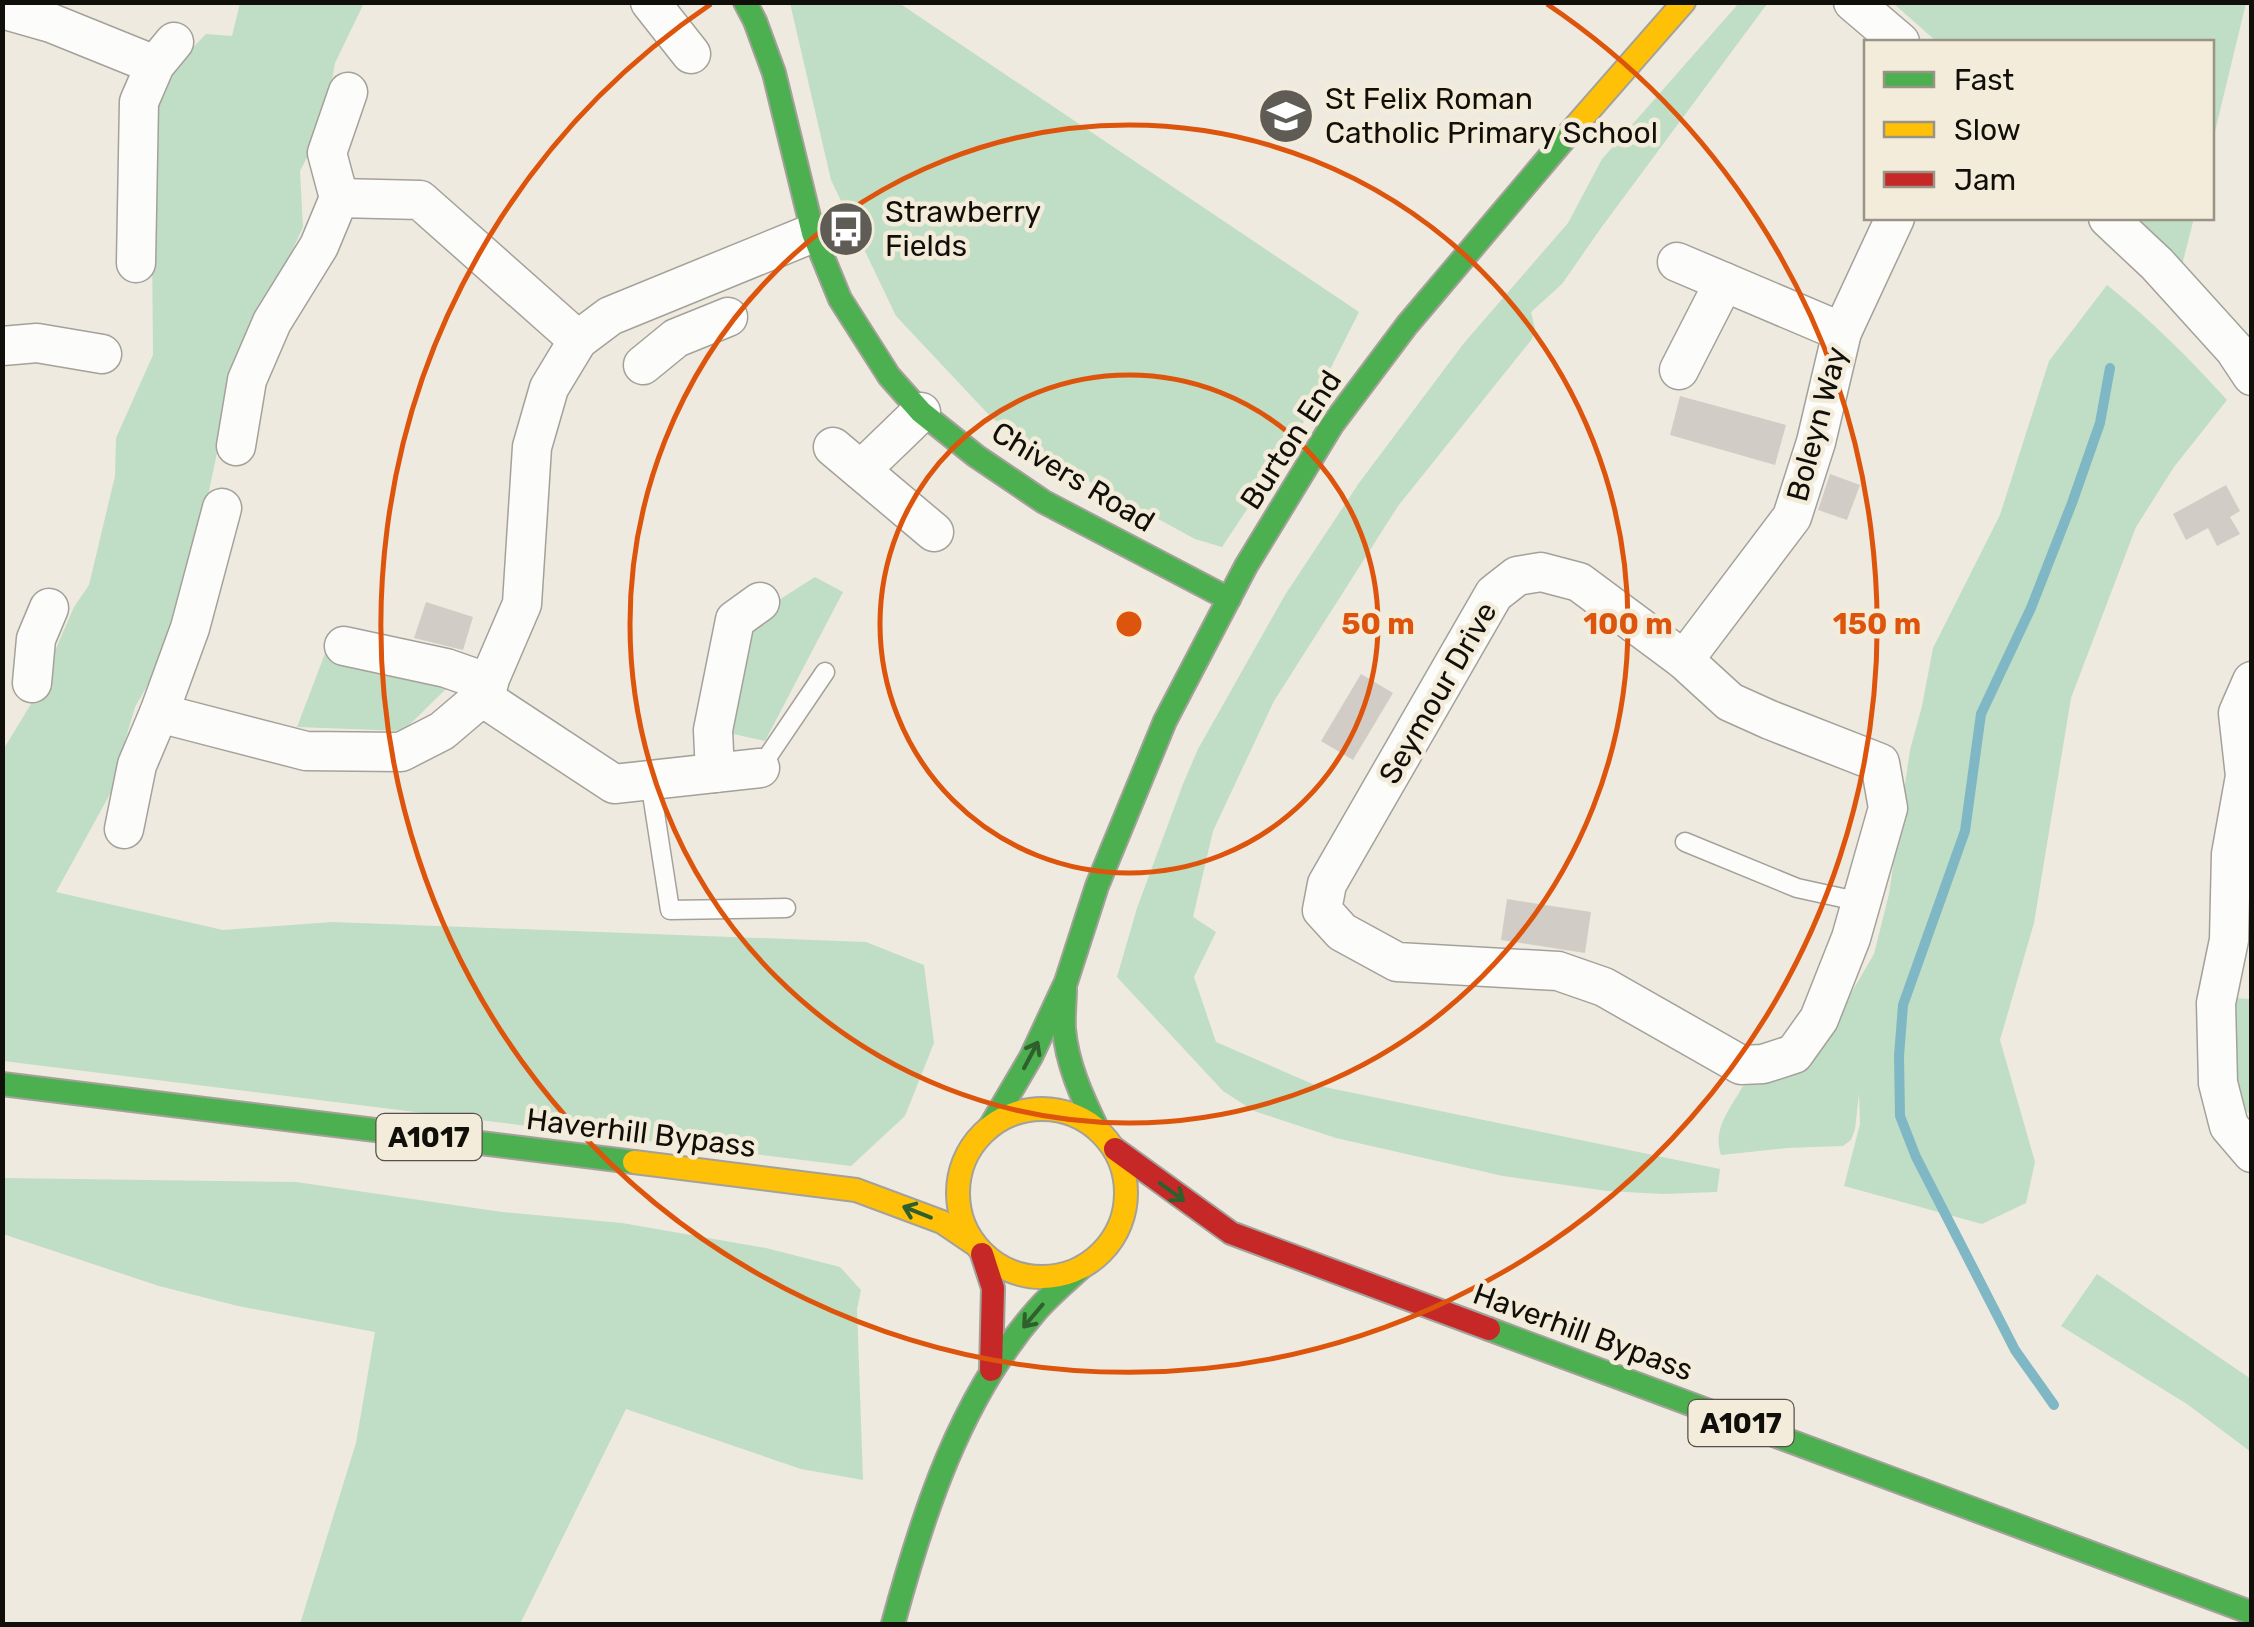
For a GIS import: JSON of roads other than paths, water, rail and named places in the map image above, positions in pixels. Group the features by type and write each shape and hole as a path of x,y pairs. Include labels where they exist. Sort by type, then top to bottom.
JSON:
{"main road":[{"name":"Chivers Road","path":"745,2 774,73 813,233 840,299 889,376 920,412 1044,502 1229,599"},
{"name":"Burton End","path":"984,1132 1038,1042 1066,982 1097,886 1165,722 1284,501 1322,440 1406,325 1684,2"},
{"name":"Burton End","path":"1066,982 1064,1028 1072,1066 1080,1095 1097,1128"},
{"name":"Haverhill Bypass","path":"2,1084 856,1190 942,1222 978,1248"},
{"path":"936,1160 1016,1112 1044,1108 1072,1113 1097,1128 1114,1149 1125,1174 1126,1202 1119,1228 1104,1251"},
{"path":"984,1132 962,1163 957,1190 961,1218 993,1288 991,1370"},
{"name":"Haverhill Bypass","path":"1114,1149 1231,1232 2252,1614"},
{"name":"Haverhill Bypass","path":"856,1190 883,1180"},
{"name":"Haverhill Bypass","path":"1194,1230 1231,1232"},
{"path":"893,1624 928,1505 991,1370 1033,1314 1082,1268 1104,1251 1134,1239"},
{"path":"978,1248 1004,1269 1030,1276 1056,1276 1082,1268"}],"street":[{"path":"650,2 691,54"},
{"path":"1853,2 1898,40"},
{"path":"2,9 50,13 165,54 139,102 136,262"},
{"path":"236,446 246,380 272,322 320,246 339,198 328,153 348,92"},
{"path":"339,198 420,200 578,340"},
{"name":"Boleyn Way","path":"1684,660 1792,516 1816,442 1842,332 1894,220"},
{"path":"2110,220 2157,264 2206,321 2246,353"},
{"path":"159,713 306,751 401,752 442,731 486,690 522,604 532,447 549,388 578,340 610,316 813,233"},
{"name":"Boleyn Way","path":"1677,262 1842,332"},
{"path":"1680,370 1724,282"},
{"path":"658,296 676,338"},
{"path":"644,366 676,338 728,317"},
{"path":"2,346 37,343 102,354"},
{"path":"920,412 847,458 934,532"},
{"path":"124,829 137,765 190,628 222,508"},
{"name":"Seymour Drive","path":"1542,572 1578,582 1684,660 1730,702 1880,763 1888,808 1851,938 1818,1019 1794,1054 1763,1064 1740,1065 1604,987 1558,971 1397,962 1342,932 1322,910 1328,884 1484,611 1494,594 1517,576 1542,572"},
{"path":"714,773 713,730 735,620 760,602"},
{"path":"29,627 32,683"},
{"path":"344,646 446,668 486,690 614,784 760,768"},
{"path":"2252,682 2238,713 2245,776 2231,854 2229,940 2216,1003 2218,1083 2229,1126 2252,1153"}],"lane":[{"path":"760,768 824,672"},
{"path":"650,781 670,910 786,908"},
{"path":"1685,842 1797,888 1861,902"}],"waterway":[{"path":"2054,1405 2015,1350 1916,1157 1900,1116 1899,1056 1903,1005 1965,831 1981,714 2031,608 2072,503 2100,423 2110,368"}],"place":[{"name":"St Felix Roman Catholic Primary School","path":"1286,116"},
{"name":"Strawberry Fields","path":"846,229"}]}
